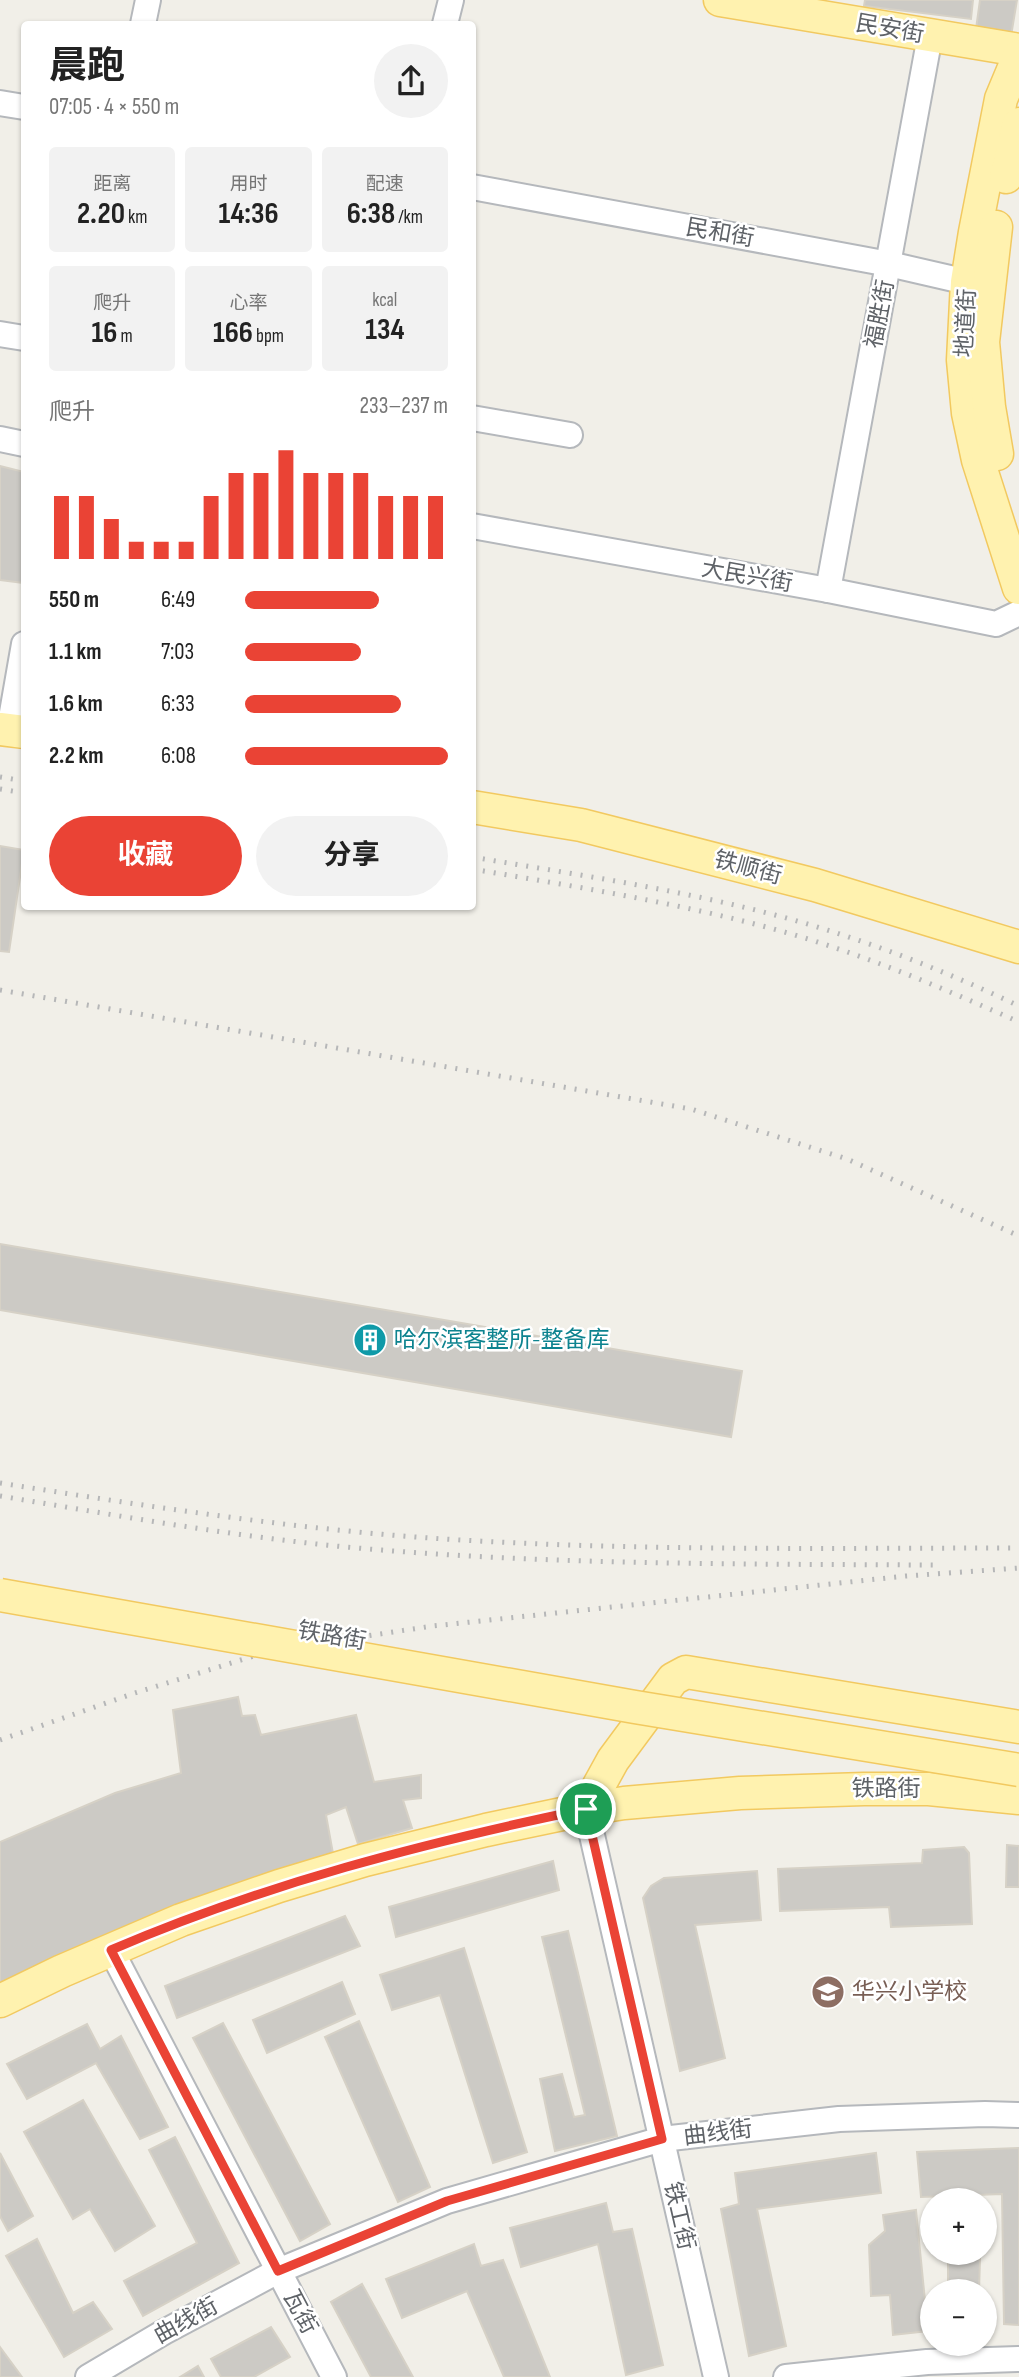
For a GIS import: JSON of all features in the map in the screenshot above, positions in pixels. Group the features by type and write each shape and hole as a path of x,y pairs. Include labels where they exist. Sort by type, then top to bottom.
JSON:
{"main road":[{"name":"民安街","path":"720,0 1019,50"},
{"name":"地道街","path":"1019,56 1001,99 967,282 962,360 968,413 978,460 1019,589"},
{"path":"1019,124 999,207 983,342 994,441 1001,473 1019,522"},
{"name":"铁顺街","path":"476,808 581,825 620,835 815,886 1019,947"},
{"name":"铁路街","path":"0,1578 1019,1752"},
{"path":"0,1595 635,1707 1019,1770"},
{"path":"586,1809 613,1760 673,1679 686,1672 1019,1727"},
{"name":"铁路街","path":"0,2001 181,1920 365,1860 586,1809 740,1793 864,1789 929,1789 1019,1798"}],"street":[{"path":"144,21 148,0"},
{"path":"447,21 451,0"},
{"name":"福胜街","path":"828,590 930,36"},
{"path":"0,103 21,106"},
{"name":"民和街","path":"476,188 889,264 967,282"},
{"path":"0,334 21,338"},
{"path":"476,419 569,435"},
{"path":"0,439 21,443"},
{"name":"大民兴街","path":"476,527 828,590 996,624 1019,612"},
{"path":"11,730 21,664"},
{"name":"铁工街","path":"586,1809 716,2377"},
{"name":"瓦街","path":"111,1950 334,2377"},
{"name":"曲线街","path":"88,2377 164,2332 278,2271 447,2201 662,2139 839,2119 1019,2115"},
{"path":"786,2377 928,2362 1019,2359"}],"building":[{"path":"865,0 973,0 971,19 864,6"},
{"path":"980,0 1017,0 1011,36 976,29"},
{"path":"0,466 21,471 21,583 0,580"},
{"path":"0,846 21,850 21,870 9,952 0,951"},
{"name":"哈尔滨客整所-整备库","path":"0,1244 742,1371 731,1437 0,1310"},
{"path":"238,1697 242,1716 255,1715 261,1735 356,1715 374,1782 421,1775 421,1798 403,1800 412,1828 358,1844 346,1807 326,1815 334,1859 167,1909 58,1955 0,1985 0,1842 115,1793 181,1773 173,1710"},
{"path":"1007,1845 1019,1846 1019,1887 1006,1887"},
{"path":"964,1847 969,1853 972,1924 891,1927 889,1907 780,1911 778,1869 922,1863 923,1850"},
{"path":"553,1861 559,1890 396,1937 389,1907"},
{"path":"757,1871 761,1920 695,1925 725,2058 680,2071 643,1898 651,1886 664,1878"},
{"path":"345,1916 360,1946 177,2018 165,1986"},
{"path":"568,1931 617,2136 555,2151 540,2079 562,2074 574,2117 585,2115 542,1937"},
{"path":"464,1948 527,2152 493,2163 440,1995 392,2010 380,1975"},
{"path":"342,1982 355,2014 267,2053 253,2020"},
{"path":"359,2021 430,2187 398,2202 325,2037"},
{"path":"223,2023 330,2224 300,2241 193,2038"},
{"path":"87,2024 100,2049 121,2036 168,2127 140,2139 96,2063 27,2099 7,2064"},
{"path":"83,2100 155,2226 115,2251 90,2209 73,2219 24,2132"},
{"path":"175,2137 239,2263 143,2316 124,2281 197,2243 149,2150"},
{"path":"1019,2148 1019,2325 1004,2324 1002,2194 997,2194 997,2188 920,2188 917,2152"},
{"path":"0,2153 33,2216 8,2231 0,2216"},
{"path":"876,2153 881,2193 757,2209 786,2346 749,2356 721,2209 739,2204 735,2173"},
{"path":"606,2203 613,2232 632,2229 663,2365 626,2375 598,2244 521,2267 510,2228"},
{"path":"916,2210 923,2279 920,2279 920,2332 893,2335 890,2295 871,2296 869,2245 885,2231 883,2215"},
{"path":"37,2239 73,2313 93,2302 112,2329 64,2357 6,2256"},
{"path":"474,2244 481,2266 503,2260 550,2377 504,2377 467,2291 402,2318 386,2279"},
{"path":"948,2265 980,2265 979,2279 948,2279"},
{"path":"362,2284 413,2377 371,2377 331,2302"},
{"path":"271,2327 290,2357 254,2377 221,2377 211,2359"},
{"path":"0,2347 22,2377 0,2377"},
{"path":"198,2366 204,2377 180,2377"}],"railway":[{"path":"0,777 21,780"},
{"path":"0,789 21,792"},
{"path":"476,858 662,890 775,915 838,933 899,955 1019,1006"},
{"path":"476,870 659,902 770,928 865,958 1019,1022"},
{"path":"0,990 691,1109 847,1159 1019,1236"},
{"path":"0,1483 239,1518 419,1537 681,1548 1019,1548"},
{"path":"0,1496 259,1537 420,1553 640,1562 935,1565"},
{"path":"0,1740 135,1693 273,1650 433,1626 906,1576 1019,1568"}],"place":[{"name":"哈尔滨客整所-整备库","path":"370,1340"},
{"name":"华兴小学校","path":"828,1992"}],"route":[{"path":"586,1809 662,2139 447,2201 278,2271 111,1950 181,1920 365,1860 586,1809"}]}
